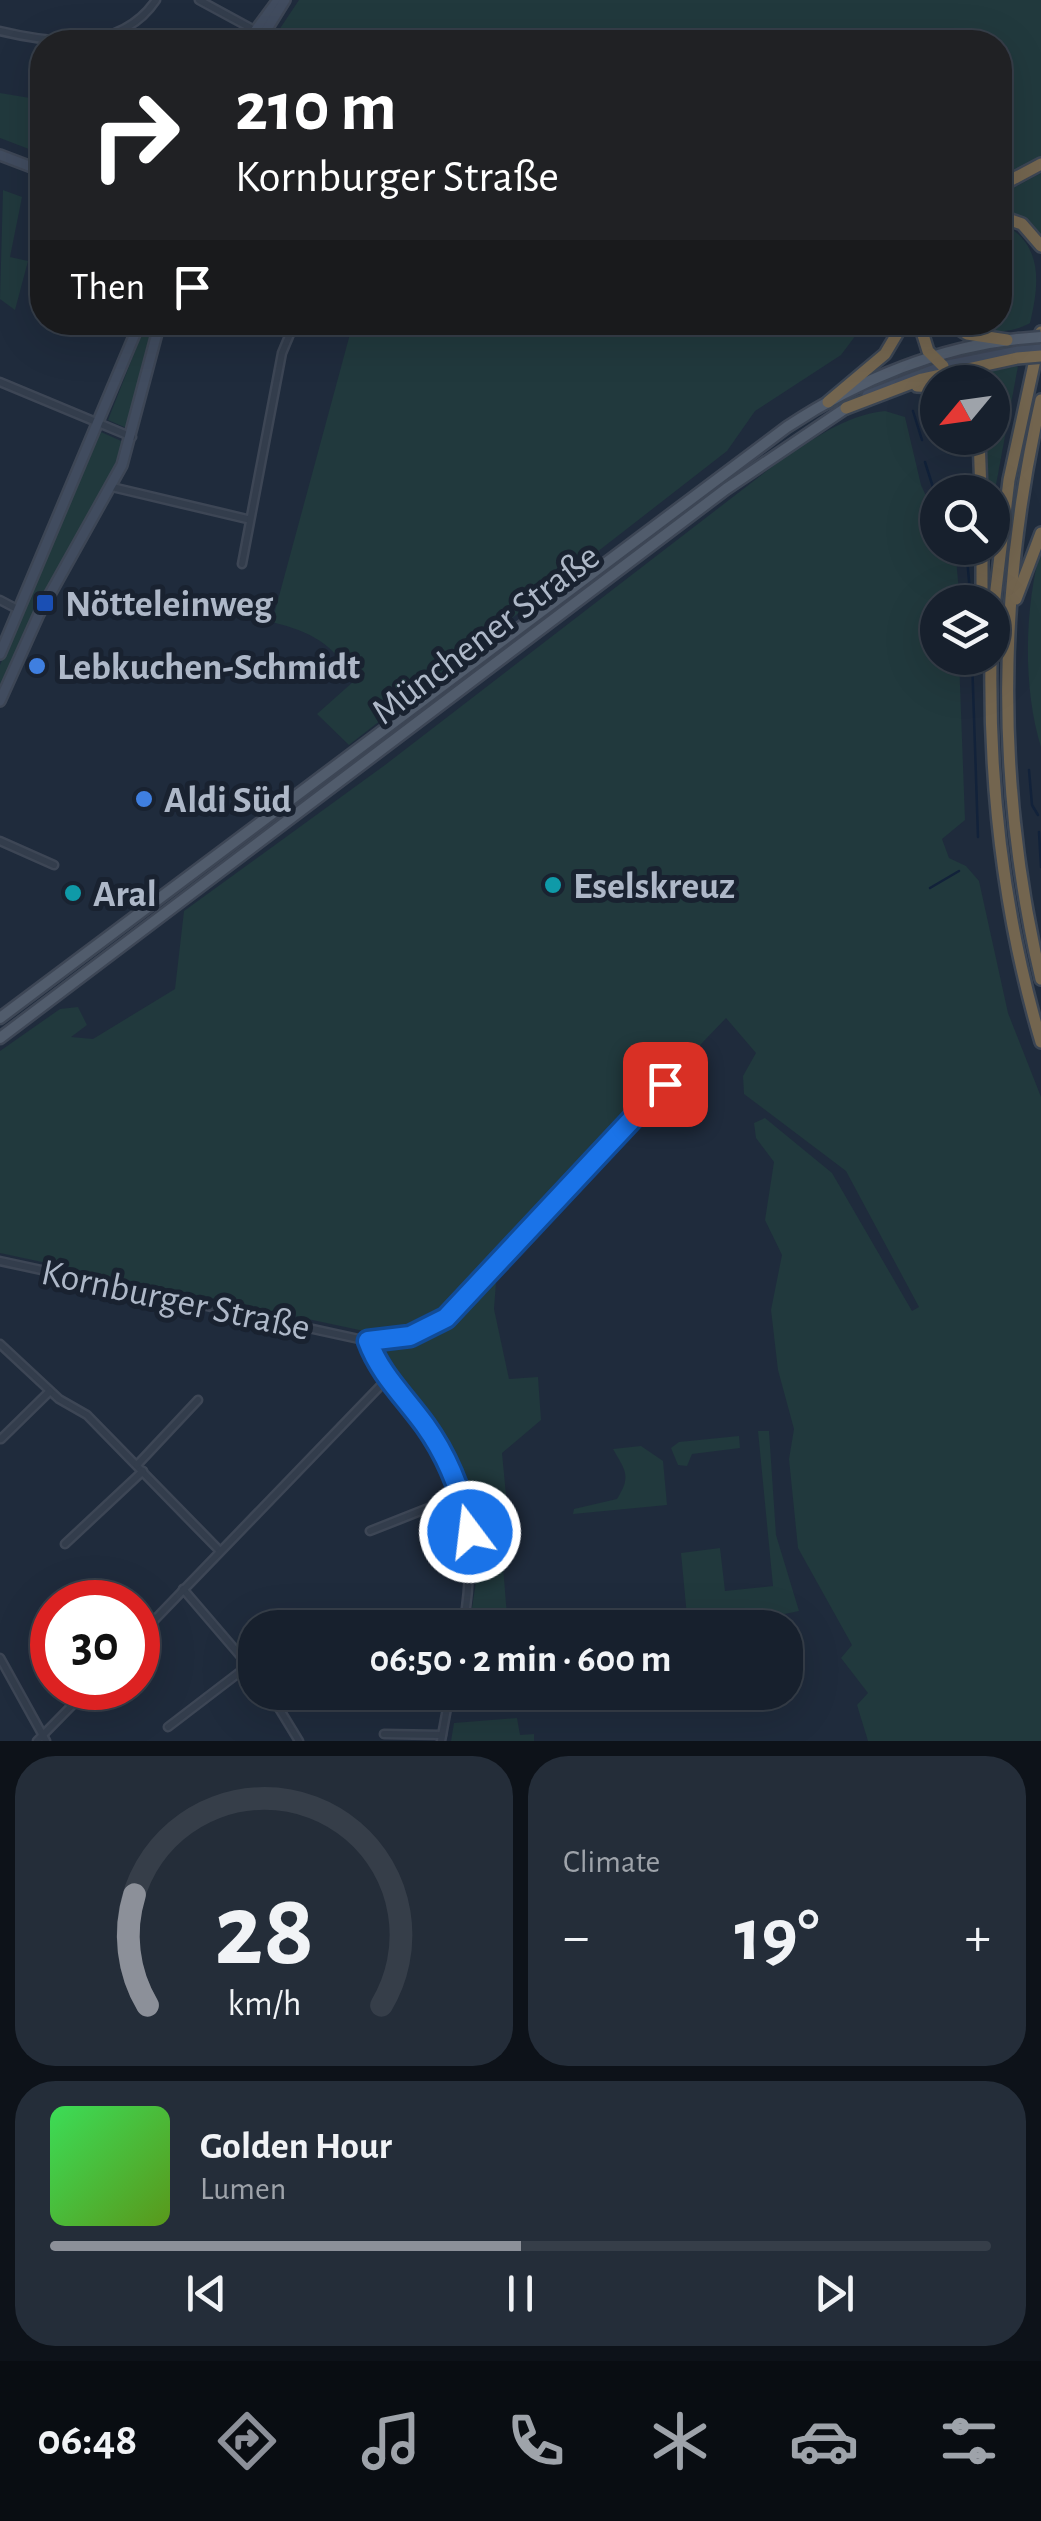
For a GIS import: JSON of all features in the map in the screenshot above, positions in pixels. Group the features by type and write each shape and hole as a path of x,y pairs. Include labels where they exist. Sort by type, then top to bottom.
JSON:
{"highway":[{"path":"1012,180 1041,164"},
{"path":"1012,221 1029,229 1041,246"},
{"path":"996,585 1006,494 1041,334"},
{"path":"846,408 883,379 898,335"},
{"path":"924,335 931,357 942,365"},
{"path":"972,335 1041,353"},
{"path":"828,402 883,379 908,378 1015,347"},
{"path":"908,378 920,382"},
{"path":"1010,612 1020,512 1041,400"},
{"path":"1010,618 1026,562 1041,533"},
{"path":"985,675 991,716"},
{"path":"991,675 999,840 1014,934 1041,1042"},
{"path":"1008,675 1015,834 1041,978"}],"main road":[{"path":"262,30 278,0"},
{"path":"263,30 285,0"},
{"path":"0,155 30,166"},
{"path":"947,365 1015,347 1041,334"},
{"path":"0,654 135,335"},
{"path":"0,701 39,614 112,487 132,437 157,335"},
{"path":"908,378 931,357 1015,347"},
{"path":"883,379 920,374"},
{"name":"Münchener Straße","path":"0,1018 732,466 828,402"},
{"name":"Münchener Straße","path":"0,1038 726,489 846,408"}],"street":[{"path":"122,30 133,26 156,0"},
{"path":"199,0 249,30"},
{"path":"0,31 30,37"},
{"path":"242,564 247,519 282,353 290,335"},
{"path":"0,382 132,437"},
{"path":"112,487 247,519"},
{"path":"0,600 19,610"},
{"path":"0,841 54,865"},
{"name":"Kornburger Straße","path":"0,1261 368,1341 410,1336 446,1318 665,1084"},
{"path":"368,1341 387,1380 436,1441 461,1495 472,1553 463,1610"},
{"path":"0,1344 50,1390 87,1415 219,1550"},
{"path":"160,1613 387,1380"},
{"path":"1,1438 50,1390"},
{"path":"64,1544 140,1468 198,1400"},
{"path":"370,1531 461,1495"},
{"path":"183,1589 238,1652"},
{"path":"0,1658 42,1739 69,1710"},
{"path":"168,1727 238,1673"},
{"path":"280,1710 299,1741"},
{"path":"384,1734 442,1738 447,1710"}],"green space":[{"path":"299,0 1041,0 1041,160 1012,175 1012,30 279,30"},
{"path":"0,93 30,98 30,149 0,138"},
{"path":"1041,173 1041,234 1012,214 1012,189"},
{"path":"3,190 22,197 10,257 28,261 15,310 0,299"},
{"path":"1012,229 1030,251 1036,277 1030,323 1012,329"},
{"path":"141,335 155,335 129,429 108,420"},
{"path":"349,335 856,335 841,355 755,411 727,451 349,745 317,714 354,681 346,668 320,641 272,622"},
{"path":"1018,366 1010,409 1010,368"},
{"path":"885,411 905,417 920,481 920,565 957,565 958,585 920,585 920,675 960,675 965,820 942,839 949,858 966,866 979,881 1008,1013 1041,1097 1041,1741 868,1741 857,1705 868,1693 841,1658 852,1645 798,1548 789,1459 794,1429 778,1370 771,1310 782,1255 765,1220 774,1162 756,1138 754,1123 765,1118 832,1173 912,1311 919,1307 846,1171 744,1094 743,1076 756,1053 726,1018 498,1256 494,1309 509,1379 538,1377 541,1420 502,1453 508,1516 499,1517 507,1610 472,1610 476,1582 474,1521 448,1445 395,1373 378,1334 0,1253 0,1051 60,1009 78,1007 87,1025 71,1037 93,1039 175,989 184,911 385,765 777,463 842,423"},
{"path":"101,432 128,444 0,696 0,665"},
{"path":"986,455 1002,455 998,475 986,475"},
{"path":"1041,549 1041,747 1031,700 1028,649 1031,597"},
{"path":"758,1431 769,1431 776,1535 799,1610 686,1610 681,1553 720,1548 725,1591 773,1586"},
{"path":"739,1436 740,1448 692,1454 687,1466 678,1465 671,1448 679,1442"},
{"path":"641,1446 663,1461 667,1505 573,1514 574,1509 617,1499 625,1473 613,1449"},
{"path":"517,1718 520,1735 534,1734 534,1741 451,1741 454,1723"}],"waterway":[{"path":"913,411 920,434"},
{"path":"925,462 929,475"},
{"path":"968,565 969,585"},
{"path":"973,675 978,837"},
{"path":"1029,770 1032,805 1038,815"},
{"path":"1039,832 1041,867"},
{"path":"930,888 959,871"}],"place":[{"name":"Nötteleinweg","path":"45,603"},
{"name":"Lebkuchen-Schmidt","path":"37,666"},
{"name":"Aldi Süd","path":"144,799"},
{"name":"Eselskreuz","path":"553,885"},
{"name":"Aral","path":"73,893"}],"route":[{"path":"470,1532 448,1463 424,1423 387,1380 368,1341 410,1336 446,1318 566,1185 665,1084"}]}
